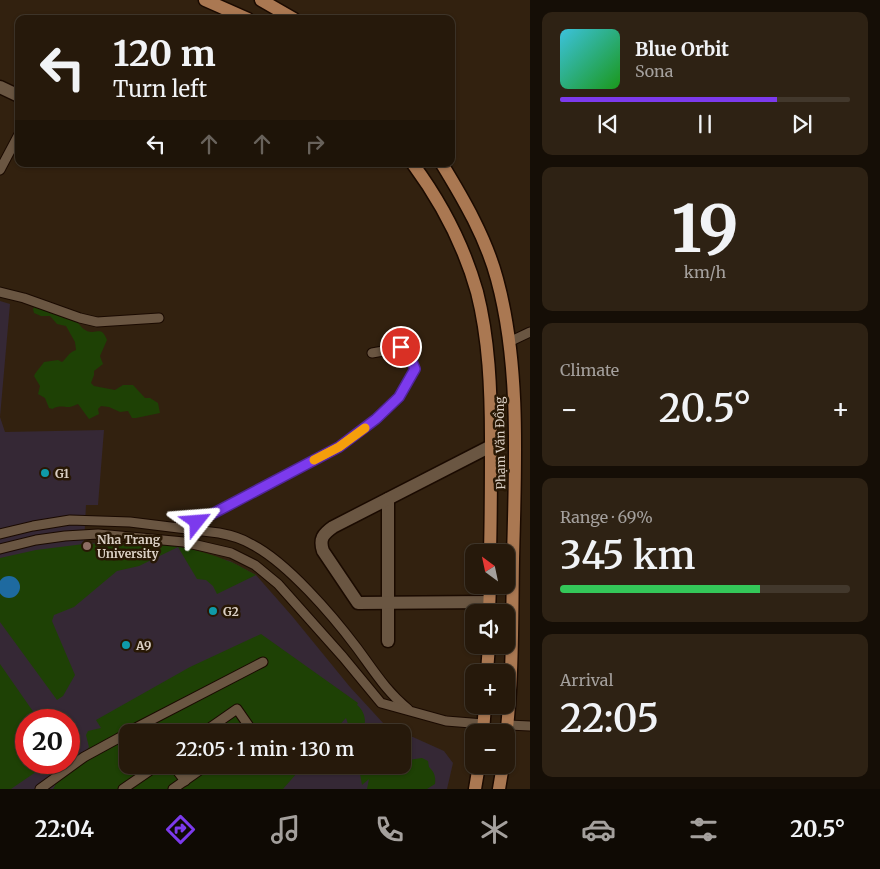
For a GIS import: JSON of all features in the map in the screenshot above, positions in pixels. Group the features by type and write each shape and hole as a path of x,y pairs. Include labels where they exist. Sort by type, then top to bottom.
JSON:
{"main road":[{"path":"205,0 241,15"},
{"path":"252,15 261,0 287,15"},
{"name":"Phạm Văn Đồng","path":"415,167 440,205 454,233 467,261 477,293 487,347 491,406 490,544"},
{"name":"Phạm Văn Đồng","path":"444,167 460,193 487,248 497,278 509,342 513,399 514,493 507,724"},
{"path":"475,789 478,774"},
{"path":"499,789 502,774"}],"street":[{"path":"0,87 15,94"},
{"path":"465,606 358,603 322,552 320,544 322,537 333,526 491,446"},
{"path":"388,499 388,641"}],"lane":[{"path":"0,170 15,142"},
{"path":"0,292 97,322 159,318"},
{"path":"509,342 530,332"},
{"path":"197,530 197,522 339,447 376,419 399,397 415,369 406,347 372,353"},
{"path":"0,534 70,520 130,522 219,533 251,544 284,568 316,598 357,647 392,696 412,713"},
{"path":"130,522 130,537"},
{"path":"33,526 36,540"},
{"path":"214,548 219,533"},
{"path":"0,549 36,540 98,534 184,542 231,553 255,565 278,584 381,703 446,722 465,725"},
{"path":"343,657 357,647"},
{"path":"145,724 263,662"},
{"path":"215,724 237,709 247,724"},
{"path":"515,729 530,726"},
{"path":"40,789 84,757 119,738"},
{"path":"123,789 145,774"},
{"path":"180,774 185,781"},
{"path":"173,789 195,774"}],"shaded area":[{"path":"0,301 10,304 0,417"},
{"name":"Nha Trang University","path":"0,417 5,432 104,430 98,505 86,505 84,543 137,542 168,544 230,561 256,575 350,687 384,724 119,724 119,774 411,774 411,736 444,751 453,763 447,789 0,789"}],"green space":[{"path":"35,305 56,314 67,313 83,329 90,332 103,333 107,340 100,356 103,364 94,371 91,383 94,386 115,390 123,385 133,385 145,398 150,398 158,403 160,413 132,418 128,411 120,412 101,406 98,409 99,414 89,419 78,404 68,407 49,408 45,398 38,394 40,386 34,376 44,362 58,360 62,362 76,350 75,342 66,326 57,324 50,316 41,316 34,313"},
{"path":"137,542 178,547 139,566 117,571 74,607 54,615 52,621 75,675 63,696 57,700 0,622 0,558 36,550 84,544"},
{"path":"178,547 206,553 232,562 256,575 217,594 213,586 206,580 197,579"},
{"path":"261,634 358,703 357,705 362,711 365,722 364,724 348,724 346,718 340,724 119,724 119,774 296,774 283,789 53,789 56,778 61,774 80,774 80,758 89,747 86,735 88,731 101,728 96,720 190,667"},
{"path":"0,664 31,709 15,709 15,774 33,774 11,789 0,789"},
{"path":"422,758 428,761 435,779 435,784 427,789 367,789 369,779 362,785 360,774 411,774 411,760"}],"water":[{"path":"9,576 17,579 20,587 17,595 9,598 1,595 -1,583 1,579"}],"slow traffic":[{"path":"314,460 339,447 365,428"}],"place":[{"name":"G1","path":"45,473"},
{"name":"Nha Trang University","path":"87,546"},
{"name":"G2","path":"213,611"},
{"name":"A9","path":"126,645"}],"route":[{"path":"197,522 339,447 376,419 399,397 415,369 406,347 401,347"}]}
